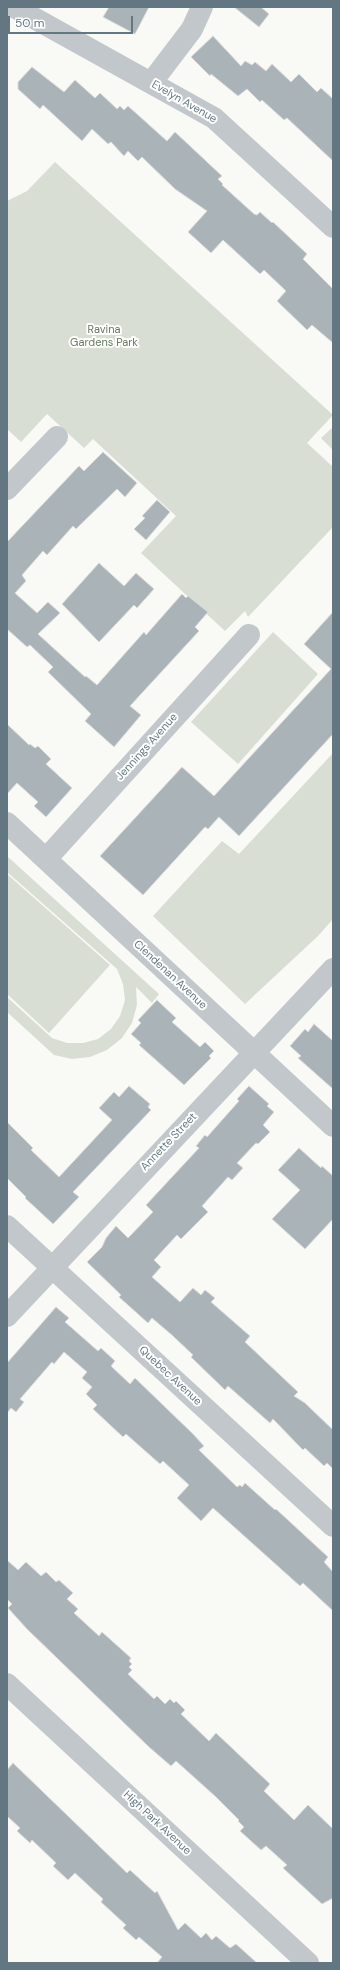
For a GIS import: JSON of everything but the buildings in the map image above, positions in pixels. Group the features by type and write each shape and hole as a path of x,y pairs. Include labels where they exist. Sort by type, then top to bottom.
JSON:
{"street":[{"name":"Evelyn Avenue","path":"14,7 214,118 333,227"},
{"path":"151,83 192,29 202,7"},
{"path":"7,489 57,436"},
{"name":"Jennings Avenue","path":"46,859 249,635"},
{"name":"Clendenan Avenue","path":"7,823 333,1126"},
{"name":"Annette Street","path":"7,1316 333,969"},
{"name":"Quebec Avenue","path":"7,1226 333,1526"},
{"name":"High Park Avenue","path":"7,1684 308,1963"}],"green space":[{"name":"Ravina Gardens Park","path":"55,162 333,415 307,443 333,467 333,527 248,617 245,611 225,631 141,553 176,516 93,439 84,448 47,414 21,442 7,429 7,201 27,191"},
{"path":"333,427 333,450 321,438"},
{"path":"273,632 318,674 238,764 191,722"},
{"path":"333,753 333,919 318,936 245,1004 153,916 222,841 239,854"},
{"path":"7,856 159,994 152,1003 136,987 137,1005 132,1023 122,1038 107,1050 90,1057 72,1059 54,1055 7,1012 7,997 52,1038 67,1043 83,1043 98,1039 111,1029 120,1016 125,1000 123,984 117,969 7,872"},
{"path":"7,874 110,965 49,1033 7,994"}]}
